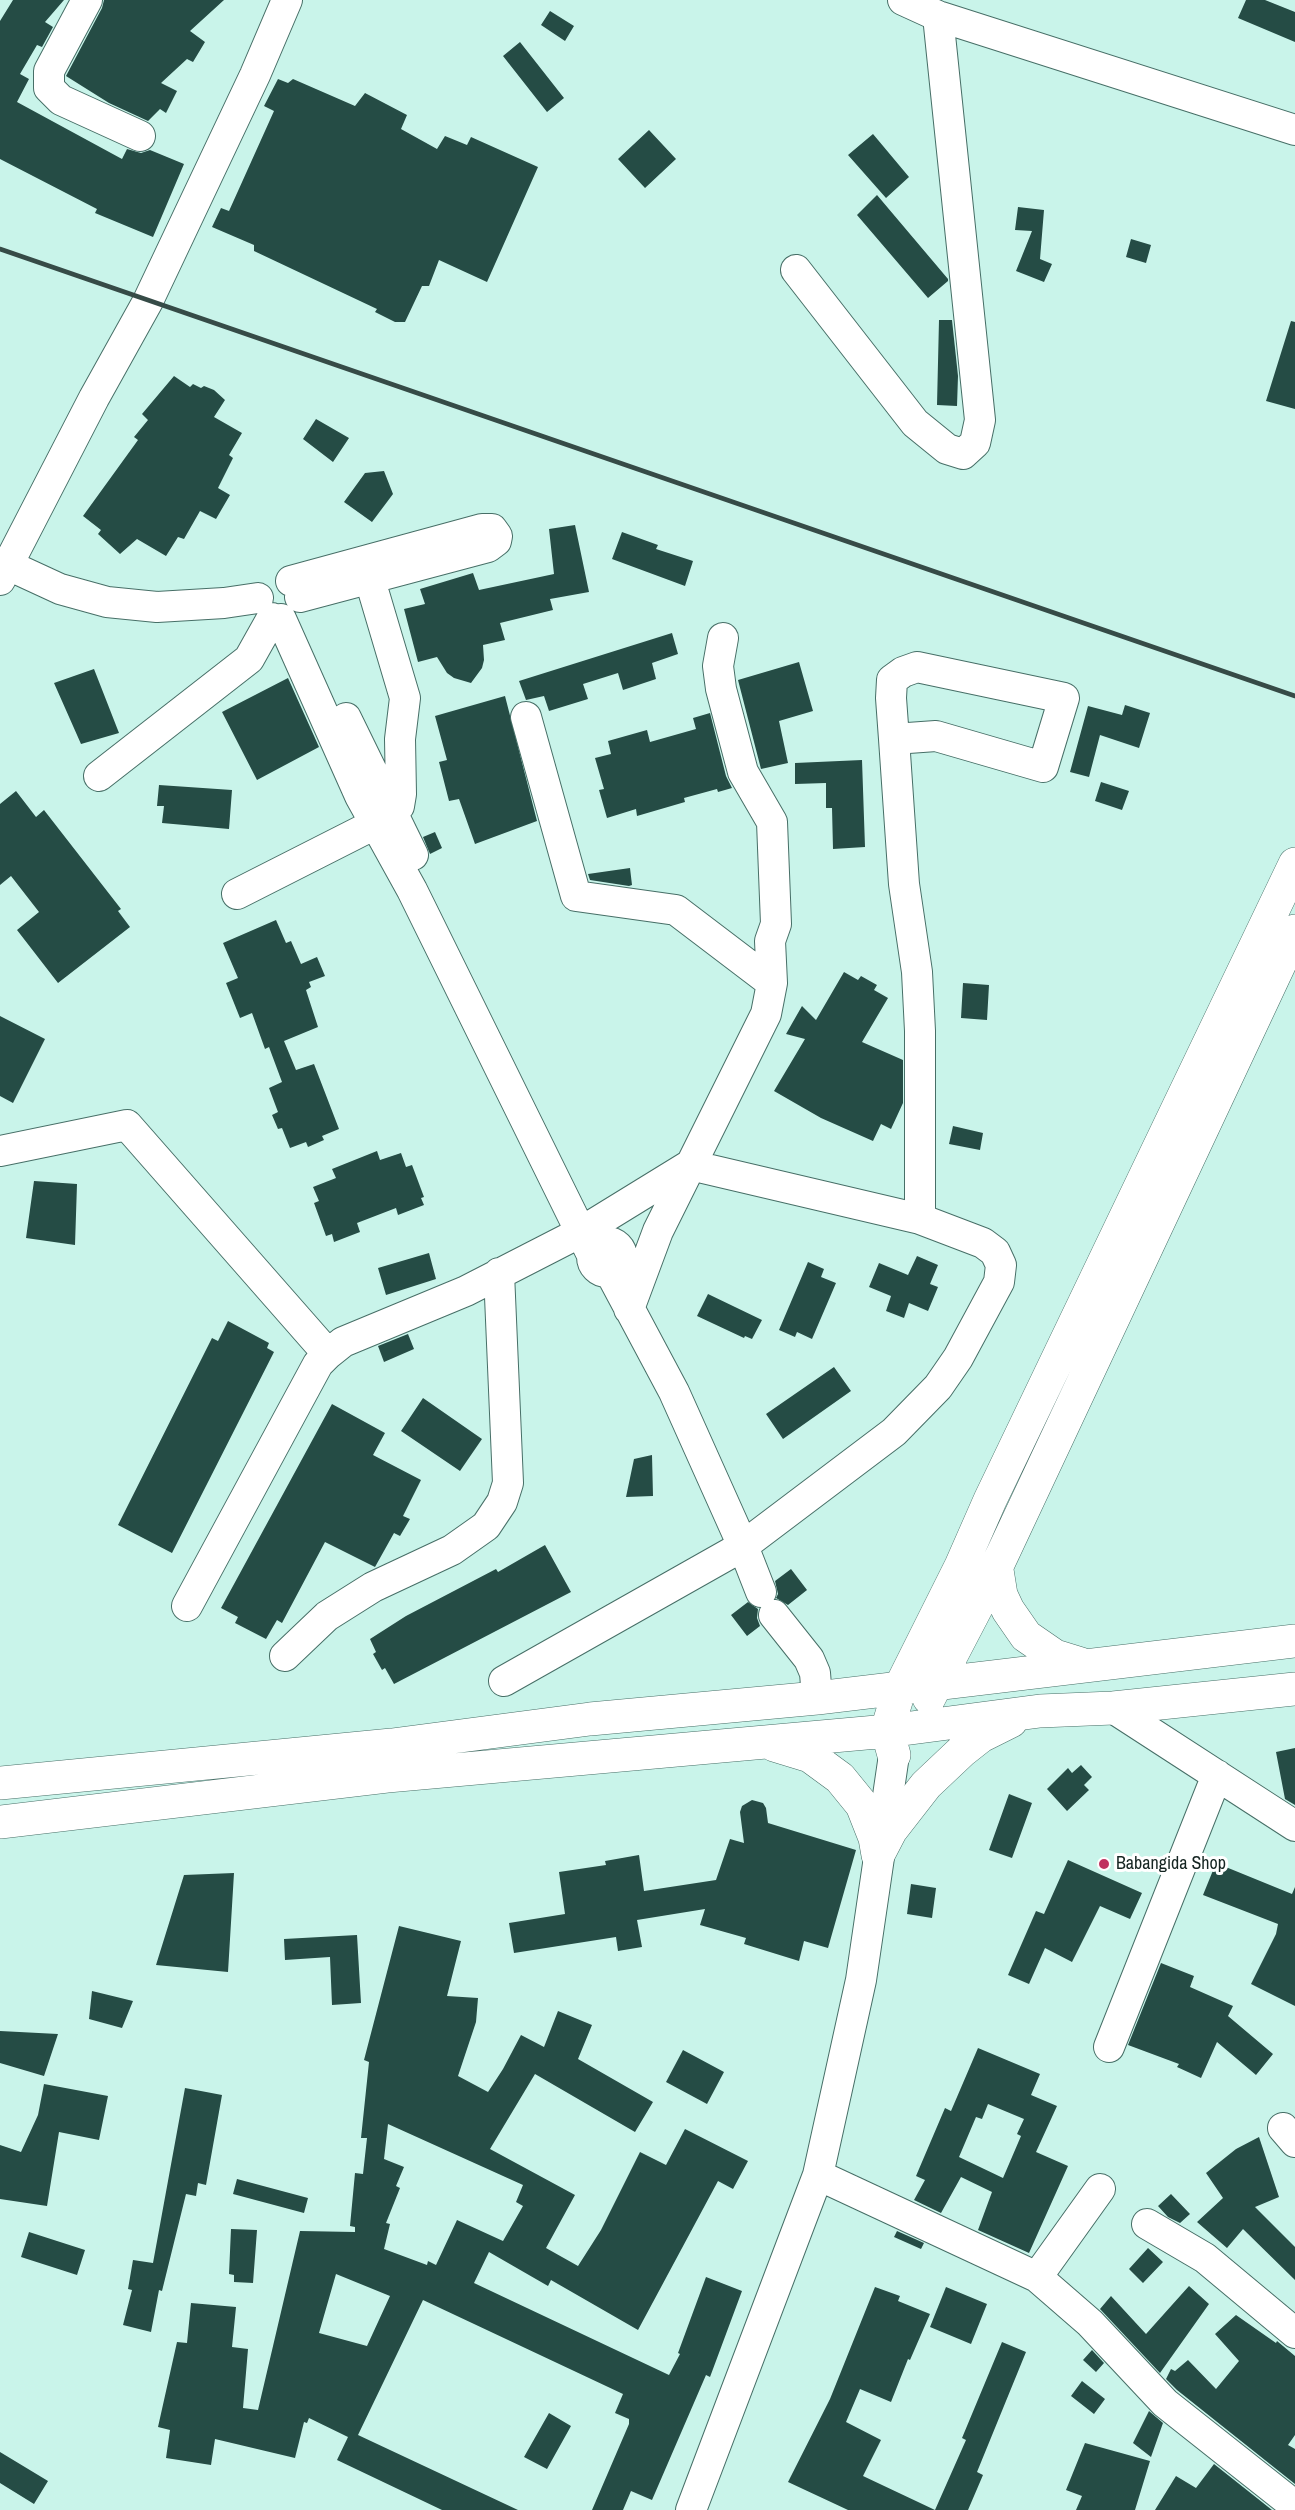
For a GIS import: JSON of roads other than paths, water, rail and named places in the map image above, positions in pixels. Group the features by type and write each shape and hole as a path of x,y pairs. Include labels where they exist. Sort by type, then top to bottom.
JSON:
{"main road":[{"path":"898,1737 900,1688 956,1577 1005,1468 1295,864"},
{"path":"898,1737 936,1683 988,1585 1295,931"},
{"path":"996,1564 1001,1595 1008,1610 1026,1636 1055,1656 1089,1665"},
{"path":"0,1783 392,1745 590,1719 817,1698 1295,1641"},
{"path":"0,1822 387,1776 755,1743 898,1737 1040,1711 1113,1708 1295,1689"},
{"path":"878,1855 908,1807 943,1767 981,1736 1040,1711"},
{"path":"755,1743 793,1749 810,1756 840,1778 862,1805 875,1838 878,1855"}],"street":[{"path":"87,0 50,71 49,88 60,100 140,136"},
{"path":"99,776 249,659 283,604 482,529 492,529 497,536 496,542 488,547 283,604 224,603 157,607 107,602 4,573 84,418 148,301 255,75 287,0"},
{"path":"903,0 938,16 1295,130"},
{"path":"796,270 915,423 947,448 963,454 975,443 980,420 938,16"},
{"path":"237,894 384,818 399,806 401,794 400,739 405,698 370,580"},
{"path":"283,604 384,818 412,890 674,1392 767,1604 809,1659 815,1673 817,1698"},
{"path":"629,1309 658,1231 766,1014 772,983 770,941 776,924 772,822 743,772 721,689 718,666 723,638"},
{"path":"894,739 936,736 1043,767 1064,698 917,667 903,672 892,680 894,739 904,884 917,972 920,1020 920,1219"},
{"path":"526,717 576,896 676,910 772,983"},
{"path":"0,1151 127,1125 328,1354"},
{"path":"187,1606 318,1364 328,1354 343,1342 466,1290 499,1273 598,1245 647,1190 690,1165 920,1219 983,1243 995,1252 1001,1265 999,1282 958,1358 938,1388 894,1432 743,1546 504,1682"},
{"path":"285,1656 327,1616 374,1587 452,1550 486,1526 502,1503 508,1483 499,1273"},
{"path":"1113,1708 1295,1826"},
{"path":"691,2510 818,2175 861,1980 878,1855 898,1737"},
{"path":"1109,2047 1217,1775"},
{"path":"818,2175 1044,2284 1090,2323 1165,2403 1295,2506"},
{"path":"1044,2284 1100,2189"},
{"path":"1147,2224 1205,2258 1295,2333"}],"railway":[{"path":"0,249 1295,696"}],"place":[{"name":"Babangida Shop","path":"1104,1864"}]}
